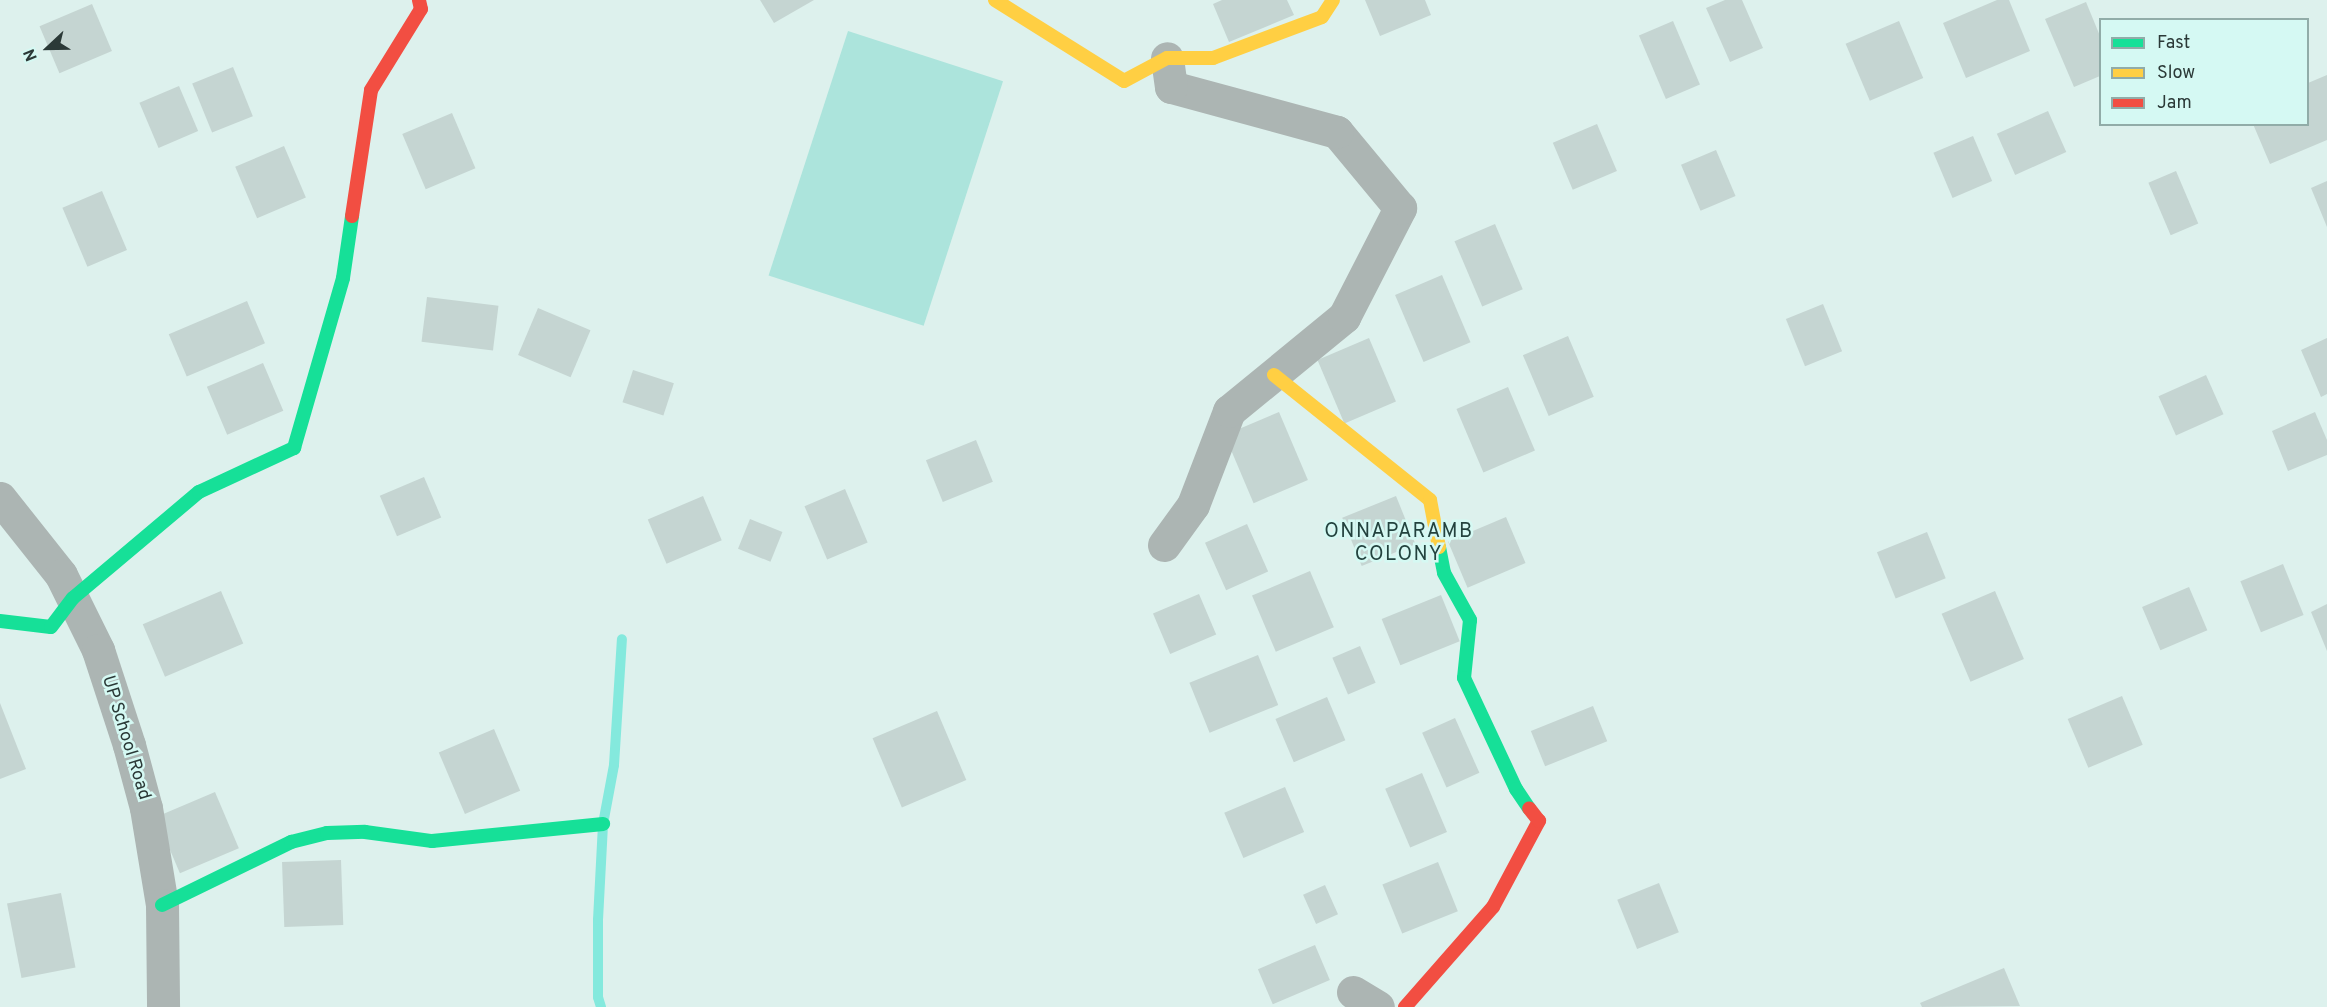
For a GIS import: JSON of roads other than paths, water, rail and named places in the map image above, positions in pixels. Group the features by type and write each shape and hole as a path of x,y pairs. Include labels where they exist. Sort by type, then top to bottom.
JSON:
{"street":[{"path":"0,621 51,627 73,598 199,492 294,448 343,278 371,90 421,9 419,0"},
{"path":"995,0 1124,81 1167,58 1213,58 1322,17 1333,0"},
{"path":"1164,545 1193,505 1229,411 1344,317 1400,208 1336,132 1171,87 1167,58"},
{"path":"1274,375 1430,500 1444,573 1470,620 1464,678 1516,789 1539,821 1493,907 1405,1007"},
{"name":"UP School Road","path":"0,498 61,574 98,651 129,745 146,808 162,905 163,1007"},
{"path":"162,905 291,842 327,833 365,832 432,841 603,824"}],"waterway":[{"path":"601,1007 598,997 598,920 603,824 614,765 622,639"}],"district":[{"name":"ONNAPARAMB COLONY","path":"1399,544"}]}
